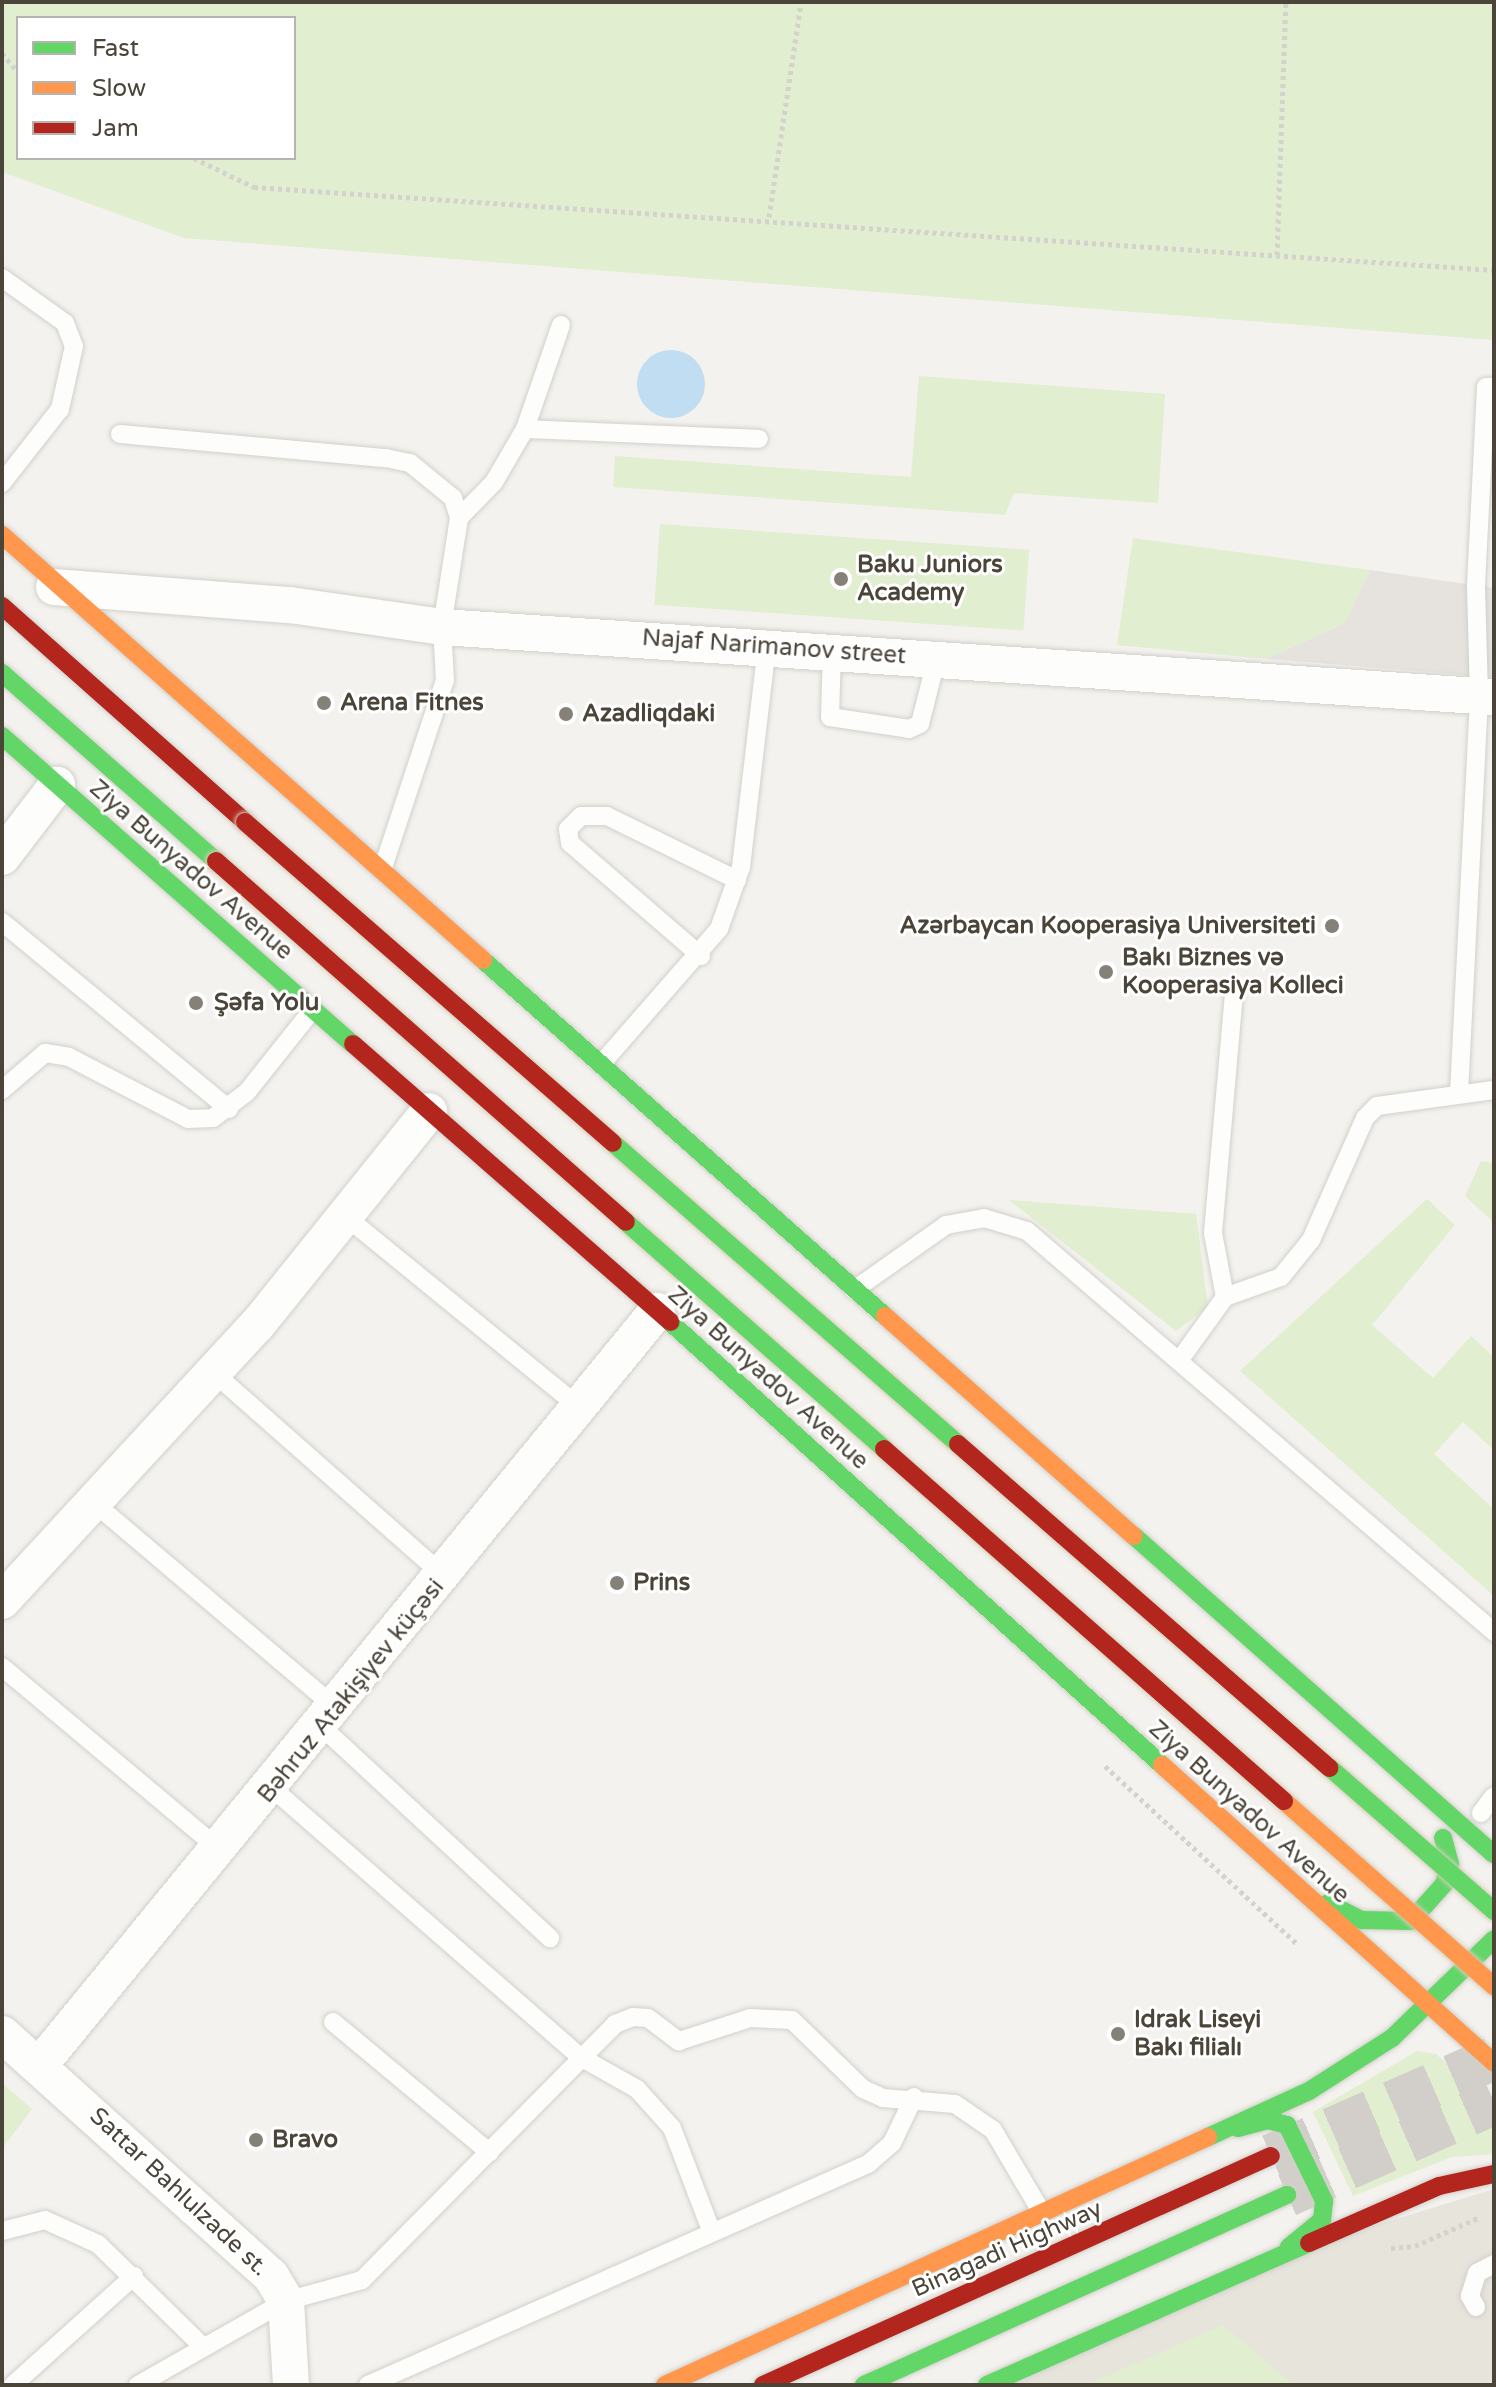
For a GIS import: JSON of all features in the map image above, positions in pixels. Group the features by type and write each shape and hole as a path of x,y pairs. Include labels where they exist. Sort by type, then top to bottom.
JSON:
{"main road":[{"path":"2,535 54,587 383,867 854,1290 1400,1775 1494,1854"},
{"path":"2,606 245,822 1494,1911"},
{"name":"Ziya Bunyadov Avenue","path":"2,673 1494,1986"},
{"name":"Ziya Bunyadov Avenue","path":"2,736 657,1311 1494,2063"},
{"path":"1400,1775 1488,1818"},
{"path":"1281,1874 1362,1920 1411,1921 1433,1903 1450,1864 1431,1813 1400,1775"},
{"path":"665,2385 1043,2215 1218,2134 1342,2072 1429,2006 1494,1939"},
{"path":"1468,1996 1476,1957"},
{"path":"1472,2017 1494,2051"},
{"path":"1218,2134 1268,2120 1287,2125 1324,2201 1322,2220 1270,2260"},
{"name":"Binagadi Highway","path":"763,2385 1271,2156"},
{"path":"987,2385 1439,2186 1494,2174"},
{"path":"864,2385 1287,2195"}],"street":[{"name":"Najaf Narimanov street","path":"54,587 290,605 442,627 767,645 1487,696"},
{"path":"2,857 57,785"},
{"path":"2,1601 214,1373 429,1111"},
{"name":"Bəhruz Atakişiyev küçəsi","path":"39,2066 330,1718 657,1311"},
{"name":"Sattar Bahlulzade st.","path":"2,2034 271,2276 286,2301 291,2385"}],"lane":[{"path":"2,278 65,323 74,346 60,409 2,483"},
{"path":"459,518 494,482 525,429 561,325"},
{"path":"1459,1093 1487,696 1476,585 1486,387 1494,387"},
{"path":"525,429 759,439"},
{"path":"120,434 410,463 453,498 459,518 442,627 445,680 438,710 383,867"},
{"path":"602,1063 701,956 737,880 767,645"},
{"path":"832,650 830,717 909,729 920,724 937,657"},
{"path":"701,956 570,843 568,829 581,816 607,816 737,880"},
{"path":"2,922 229,1109"},
{"path":"1225,1297 1213,1233 1234,995"},
{"path":"2,1090 45,1053 69,1057 188,1119 229,1109 313,1009"},
{"path":"1181,1358 1225,1297 1281,1277 1311,1240 1359,1129 1377,1106 1494,1090"},
{"path":"345,1216 580,1408"},
{"path":"854,1290 946,1225 984,1218 1027,1231 1181,1358 1494,1632"},
{"path":"214,1373 445,1577"},
{"path":"93,1502 330,1718 550,1938"},
{"path":"2,1667 220,1850"},
{"path":"272,1788 582,2058 637,2089 672,2128 711,2230"},
{"path":"1488,1818 1494,1796"},
{"path":"138,2385 286,2301 362,2280 582,2058 633,2017 648,2018 679,2041 774,2017 802,2027 863,2089 883,2098 914,2097 955,2104 993,2130 1043,2215"},
{"path":"333,2022 490,2153"},
{"path":"368,2385 711,2230 868,2164 892,2143 914,2097"},
{"path":"2,2231 45,2220 98,2244 203,2347"},
{"path":"1476,2307 1472,2284 1494,2264"},
{"path":"13,2385 134,2276"}],"path":[{"path":"769,217 801,2"},
{"path":"1277,255 1286,2"},
{"path":"2,53 16,70"},
{"path":"198,160 254,187 769,217 1494,270"},
{"path":"1253,1905 1298,1945"},
{"path":"1415,2246 1480,2217"}],"shaded area":[{"path":"1370,570 1494,588 1494,677 1266,659 1345,623"},
{"path":"1494,2189 1494,2385 1014,2385 1341,2236"}],"green space":[{"path":"2,2 1494,2 1494,340 184,238 2,172"},
{"path":"919,376 1165,394 1158,503 1014,493 1005,515 613,487 615,456 911,477"},
{"name":"Baku Juniors Academy","path":"660,524 1029,550 1023,631 654,605"},
{"path":"1133,538 1370,570 1345,623 1266,659 1117,645"},
{"path":"1481,1161 1494,1163 1494,1223 1465,1196"},
{"path":"1427,1199 1455,1225 1372,1325 1433,1378 1471,1336 1494,1357 1494,1450 1463,1422 1434,1454 1494,1509 1494,1596 1240,1371"},
{"path":"1009,1200 1196,1214 1208,1307 1176,1331"},
{"path":"1417,2051 1436,2054 1494,2106 1494,2154 1452,2157 1353,2196 1313,2112"},
{"path":"2,2083 32,2109 2,2149"},
{"path":"1223,2325 1294,2385 1086,2385"}],"water":[{"path":"671,350 695,360 705,384 695,408 671,418 647,408 637,384 647,360"}],"tunnel":[{"path":"1271,2156 1494,2058"},
{"path":"1287,2195 1494,2103"}],"traffic: fast":[{"path":"2,673 216,861"},
{"path":"2,736 353,1044"},
{"path":"483,960 885,1316"},
{"path":"613,1143 958,1444"},
{"path":"626,1222 884,1449"},
{"path":"670,1322 1162,1765"},
{"path":"1134,1536 1494,1854"},
{"path":"1330,1768 1494,1911"},
{"path":"1328,1903 1362,1920 1411,1921 1444,1884 1450,1864 1443,1838"},
{"path":"1208,2137 1309,2091 1392,2038 1494,1939"},
{"path":"1238,2128 1268,2120 1287,2125 1324,2201 1322,2220 1289,2247"},
{"path":"864,2385 1287,2195"},
{"path":"987,2385 1309,2243"}],"traffic: slow":[{"path":"2,535 483,960"},
{"path":"885,1316 1134,1536"},
{"path":"1162,1765 1494,2063"},
{"path":"1284,1801 1494,1986"},
{"path":"665,2385 1208,2137"}],"traffic: jam":[{"path":"2,606 245,822"},
{"path":"245,822 613,1143"},
{"path":"216,861 626,1222"},
{"path":"353,1044 670,1322"},
{"path":"958,1444 1330,1768"},
{"path":"884,1449 1284,1801"},
{"path":"763,2385 1271,2156"},
{"path":"1309,2243 1439,2186 1494,2174"}],"place":[{"name":"Baku Juniors Academy","path":"841,579"},
{"name":"Arena Fitnes","path":"324,703"},
{"name":"Azadliqdaki","path":"566,714"},
{"name":"Azərbaycan Kooperasiya Universiteti","path":"1332,926"},
{"name":"Bakı Biznes və Kooperasiya Kolleci","path":"1106,972"},
{"name":"Şəfa Yolu","path":"196,1003"},
{"name":"Prins","path":"617,1583"},
{"name":"Idrak Liseyi Bakı filialı","path":"1118,2034"},
{"name":"Bravo","path":"256,2140"}]}
